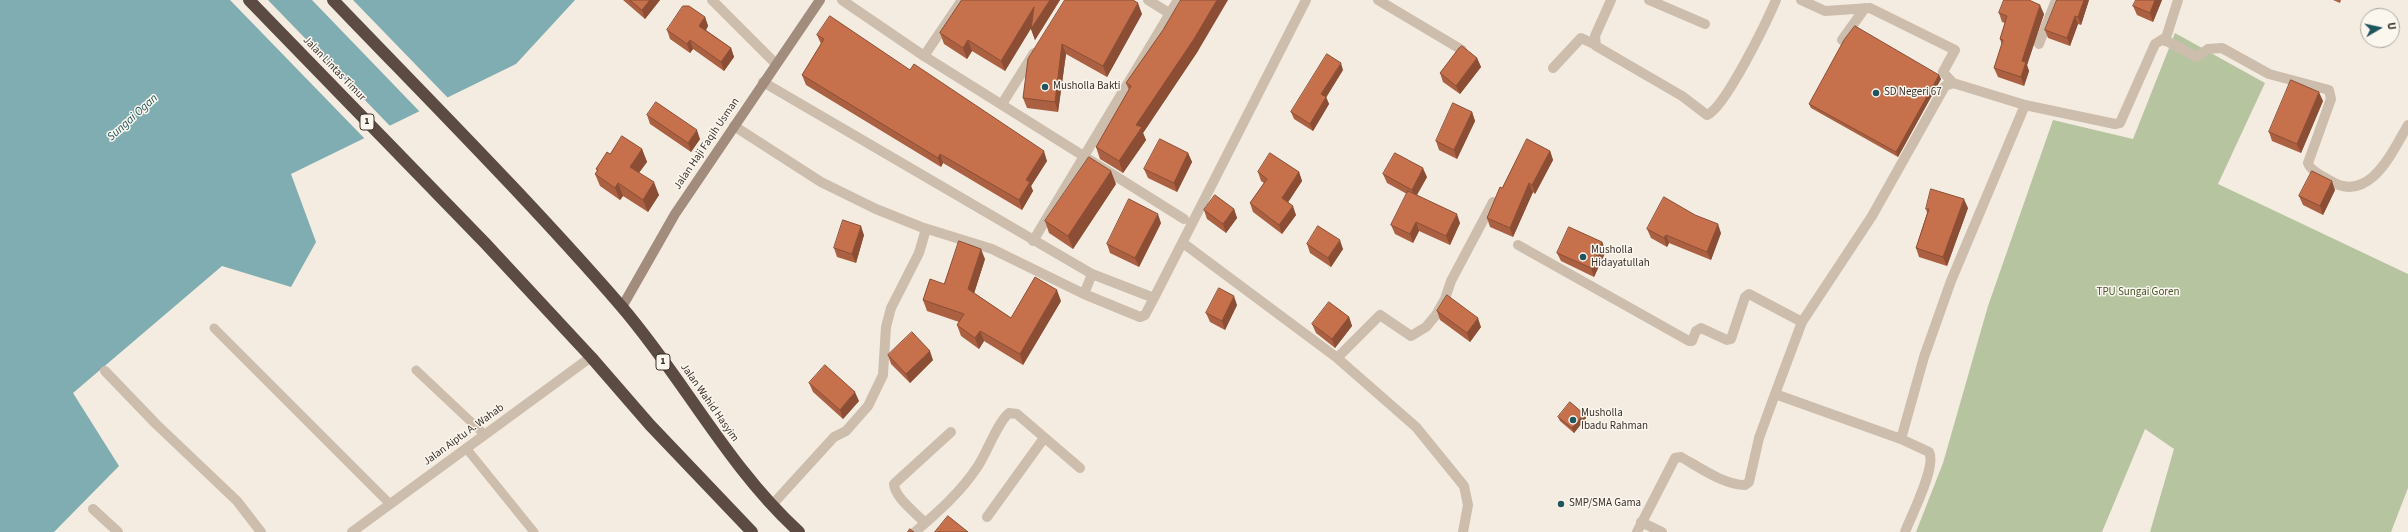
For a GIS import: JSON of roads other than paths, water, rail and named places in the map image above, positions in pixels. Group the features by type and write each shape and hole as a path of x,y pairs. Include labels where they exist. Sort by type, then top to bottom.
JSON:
{"highway":[{"name":"Jalan Lintas Timur","path":"249,0 484,243 591,357"},
{"name":"Jalan Wahid Hasyim","path":"333,0 521,196 622,307 695,404 742,473 799,532"},
{"name":"1","path":"591,357 650,425 752,532"}],"street":[{"path":"712,0 776,64"},
{"name":"Jalan Haji Faqih Usman","path":"622,307 671,220 763,82 820,0"},
{"path":"842,0 924,56 1184,219"},
{"path":"924,56 962,0"},
{"path":"1148,0 1169,13"},
{"path":"1033,241 1178,0"},
{"path":"734,126 821,182 876,209 926,229 992,249 1084,294 1140,317 1145,315 1183,243 1306,0"},
{"path":"1378,0 1462,50"},
{"path":"1594,44 1594,36 1611,0"},
{"path":"1649,0 1705,24"},
{"path":"1553,68 1581,38 1594,44 1602,51 1682,96 1708,115 1750,57 1776,0"},
{"path":"1801,0 1825,11 1870,8 1955,50 1943,72 1953,83 2025,104 2115,124 2120,123 2155,44 2159,40 2165,41 2197,57 2208,49 2222,48 2269,74 2329,90 2331,99 2308,163 2310,168 2341,186 2361,185 2370,181 2381,170 2408,125"},
{"path":"2039,44 2056,0"},
{"path":"2165,41 2178,0"},
{"path":"1842,40 1865,8"},
{"path":"1002,104 1039,45"},
{"path":"763,82 1033,241 1092,274 1154,298"},
{"path":"1637,532 1673,460 1677,457 1729,481 1740,485 1747,484 1751,475 1759,438 1802,322 1872,216 1945,86 1953,83"},
{"path":"1901,439 1924,357 1951,281 2025,104"},
{"path":"1337,358 1380,314 1411,336 1426,327 1442,305 1451,281 1493,202"},
{"path":"772,505 834,437 846,431 868,406 884,370 883,346 891,308 919,253 926,229"},
{"path":"1183,243 1337,358 1416,427 1464,486 1468,506 1464,532"},
{"path":"1518,245 1689,341 1692,341 1696,331 1701,328 1726,340 1731,339 1745,297 1749,294 1802,322"},
{"path":"1084,294 1092,274"},
{"name":"Jalan Aiptu A. Wahab","path":"352,532 591,357"},
{"path":"105,371 156,424 237,501 261,532"},
{"path":"1775,394 1927,449 1932,456 1930,468 1905,532"},
{"path":"915,532 949,503 962,487 978,466 1006,415 1010,413 1017,414 1080,468"},
{"path":"925,523 896,491 894,484 951,432"},
{"path":"987,517 1044,438"},
{"path":"93,509 118,532"},
{"path":"1641,522 1662,532"}],"lane":[{"path":"214,328 390,504"},
{"path":"416,370 484,434"},
{"path":"466,448 534,532"}],"water":[{"name":"Sungai Ogan","path":"0,0 575,0 516,64 291,174 316,242 291,287 222,266 73,393 119,466 54,532 0,532"}],"place":[{"name":"Musholla Bakti","path":"1045,87"},
{"name":"SD Negeri 67","path":"1876,93"},
{"name":"Musholla Hidayatullah","path":"1583,257"},
{"name":"Musholla Ibadu Rahman","path":"1573,420"},
{"name":"SMP/SMA Gama","path":"1561,504"}],"park label":[{"name":"TPU Sungai Goren","path":"2138,293"}]}
